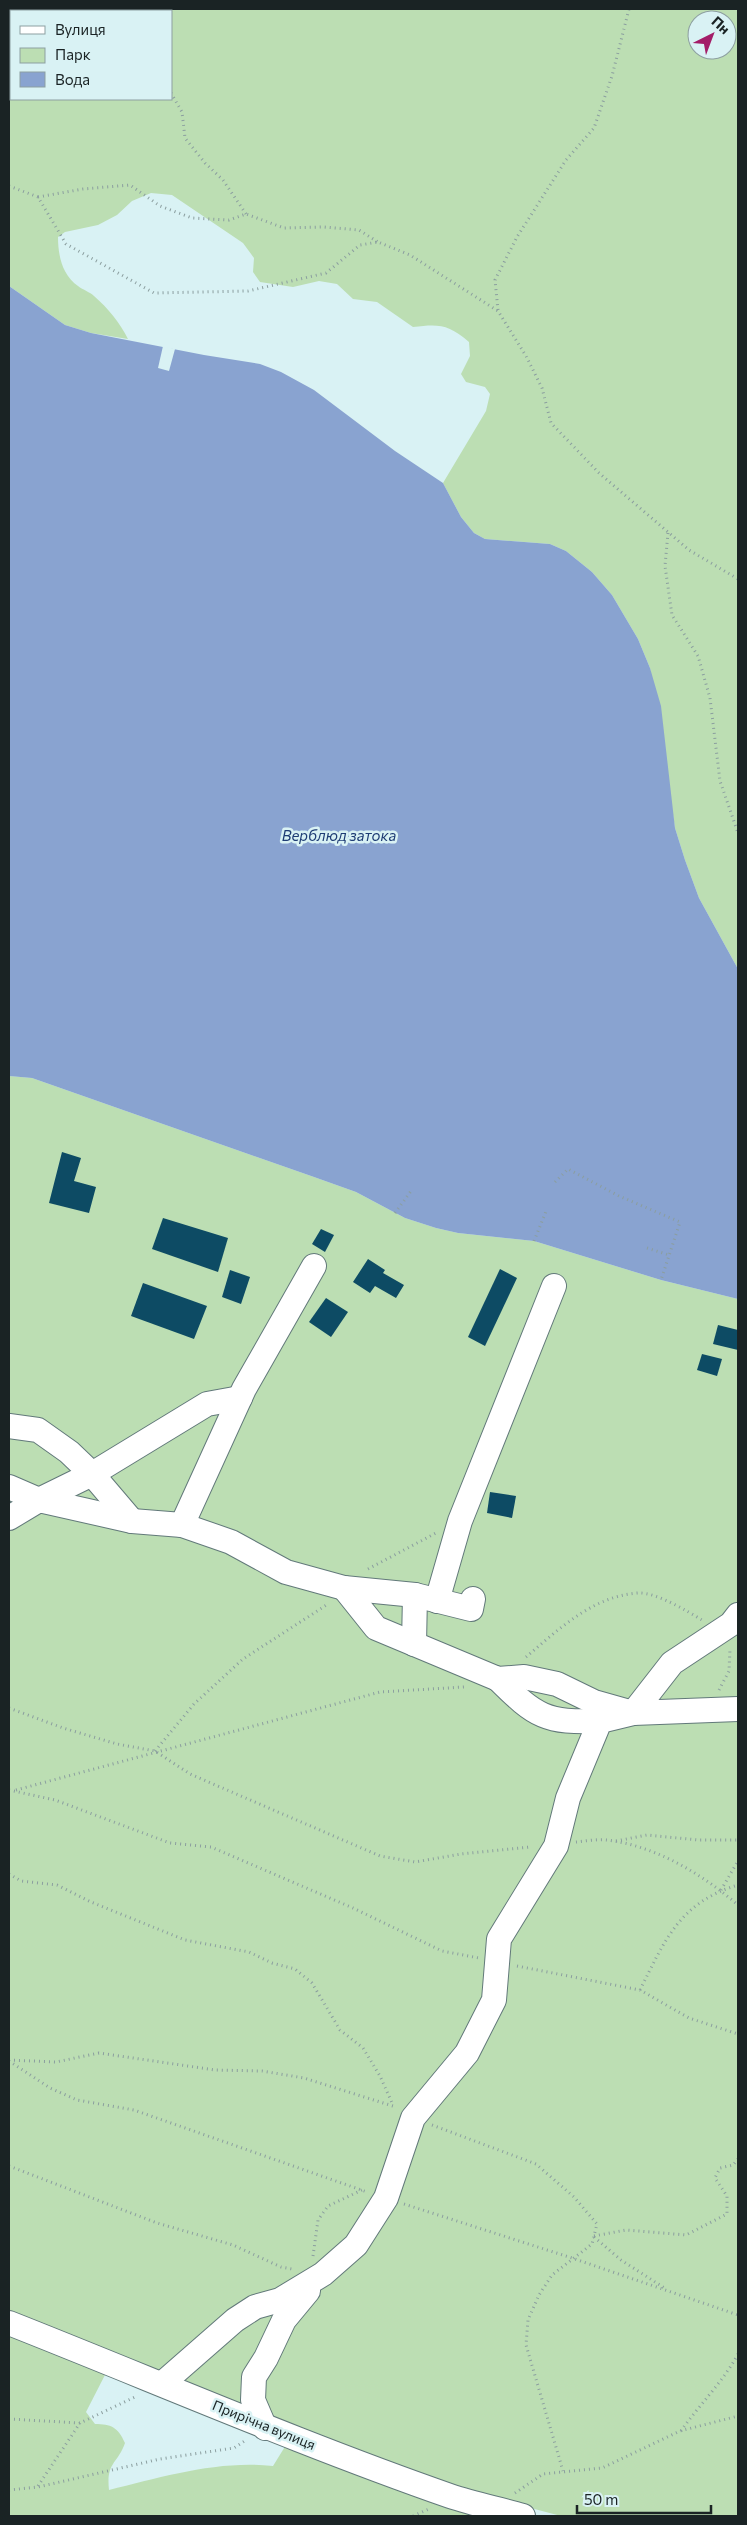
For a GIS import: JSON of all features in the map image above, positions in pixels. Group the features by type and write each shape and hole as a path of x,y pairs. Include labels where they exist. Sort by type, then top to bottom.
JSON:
{"lane":[{"path":"182,1526 240,1398 314,1266"},
{"path":"414,1644 426,1598 460,1521 554,1286"},
{"path":"9,1518 38,1500 92,1474 207,1404 240,1398"},
{"path":"9,1426 38,1430 69,1452 92,1474 132,1521"},
{"path":"9,1487 38,1500 132,1521 182,1526 230,1542 286,1572 344,1588 426,1598 471,1609 473,1599"},
{"path":"344,1588 376,1628 498,1679 516,1698 542,1717 567,1722 600,1721 633,1713 710,1708 738,1709"},
{"path":"633,1713 672,1663 730,1624"},
{"path":"498,1679 524,1677 557,1684 594,1702 633,1713"},
{"path":"163,2383 235,2320 255,2307 280,2300 356,2245 386,2198 413,2118 467,2053 494,2000 498,1939 556,1846 568,1798 600,1721"},
{"path":"265,2428 253,2400 254,2377 266,2358 284,2320 313,2277"},
{"name":"Прирічна вулиця","path":"9,2323 163,2383 265,2428 452,2496 523,2516"}],"path":[{"path":"498,311 495,280 517,237 566,160 594,128 612,76 629,9"},
{"path":"172,95 182,112 185,138 205,164 223,180 246,214 284,228 324,227 359,230 378,242 410,255 498,311 526,356 542,388 551,423 598,473 688,550 738,579"},
{"path":"9,186 38,197 83,189 130,185 160,206 192,218 229,220 246,214"},
{"path":"38,197 66,244 154,293 248,291 326,273 360,245 378,242"},
{"path":"668,533 665,566 672,616 698,656 710,698 720,781 738,833"},
{"path":"555,1182 568,1169 619,1196 680,1222 661,1280"},
{"path":"396,1213 411,1191"},
{"path":"534,1241 547,1209"},
{"path":"647,1248 669,1255"},
{"path":"155,1751 178,1726 194,1704 243,1659 330,1602 360,1573 460,1521"},
{"path":"15,1790 380,1692 455,1688 498,1679 599,1601 640,1593 730,1624 729,1671 710,1708"},
{"path":"9,1708 108,1742 155,1751 190,1774 380,1856 415,1862 461,1854 556,1846 573,1842 613,1842 630,1845 695,1871 738,1905"},
{"path":"9,1790 55,1800 170,1842 211,1847 353,1908 442,1951 640,1990 689,2018 738,2034"},
{"path":"613,1842 647,1835 698,1840 738,1840"},
{"path":"721,1890 738,1861"},
{"path":"9,1874 21,1881 56,1884 92,1902 185,1940 249,1952 272,1964 295,1969 312,1983 340,2030 363,2048 380,2076 393,2105"},
{"path":"640,1990 677,1922 699,1903 721,1890 738,1885"},
{"path":"9,2060 50,2088 77,2100 134,2110 362,2190 738,2315"},
{"path":"678,2295 655,2283 621,2260 594,2236 626,2230 686,2235 727,2214 727,2196 715,2178 720,2168 733,2164 738,2159"},
{"path":"9,2166 157,2223 233,2245 281,2267 313,2277 318,2220 328,2206 362,2190"},
{"path":"680,2431 700,2404 727,2374 738,2354"},
{"path":"9,2419 80,2423 163,2383"},
{"path":"495,2508 543,2474 602,2468 680,2431 738,2416"},
{"path":"38,2487 80,2423"},
{"path":"9,2490 38,2487 160,2460 234,2448 265,2428"}],"green space":[{"path":"9,9 738,9 738,969 699,898 685,860 675,828 650,668 638,639 612,595 592,572 566,551 550,544 485,539 474,533 461,517 443,483 486,411 490,394 485,387 466,382 461,374 470,356 469,342 455,332 443,327 413,327 377,302 353,299 337,284 319,281 293,287 260,282 253,272 254,258 243,243 172,195 151,193 132,201 117,215 98,225 65,232 58,237 60,258 68,276 104,306 128,339 91,333 65,325 9,286"},
{"path":"9,1076 32,1078 314,1177 356,1192 405,1218 436,1228 458,1233 534,1241 661,1280 738,1299 738,2516 561,2516 458,2489 9,2314"},
{"path":"9,2334 106,2373 86,2412 95,2424 110,2426 117,2430 125,2443 109,2474 109,2490 190,2471 232,2465 273,2466 286,2445 511,2516 9,2516"}],"water":[{"name":"Верблюд затока","path":"9,286 65,325 91,333 260,364 281,372 314,390 395,451 443,483 461,517 474,533 485,539 550,544 566,551 592,572 612,595 638,639 650,668 661,706 675,828 685,860 699,898 738,969 738,1299 661,1280 534,1241 458,1233 436,1228 405,1218 356,1192 314,1177 32,1078 9,1076"}],"pier":[{"path":"163,346 175,349 169,371 158,368"}],"building":[{"path":"62,1152 81,1158 74,1181 96,1187 89,1213 49,1203"},
{"path":"163,1218 228,1238 218,1272 152,1249"},
{"path":"321,1229 334,1235 325,1252 312,1244"},
{"path":"368,1259 385,1270 383,1273 404,1285 396,1298 375,1286 370,1293 353,1282"},
{"path":"500,1269 517,1278 485,1346 468,1337"},
{"path":"230,1270 250,1277 241,1304 222,1297"},
{"path":"143,1283 207,1306 194,1339 131,1316"},
{"path":"326,1298 348,1312 331,1337 309,1322"},
{"path":"718,1325 738,1330 738,1350 713,1344"},
{"path":"702,1354 722,1359 717,1376 697,1370"},
{"path":"490,1492 516,1496 512,1518 487,1513"}]}
